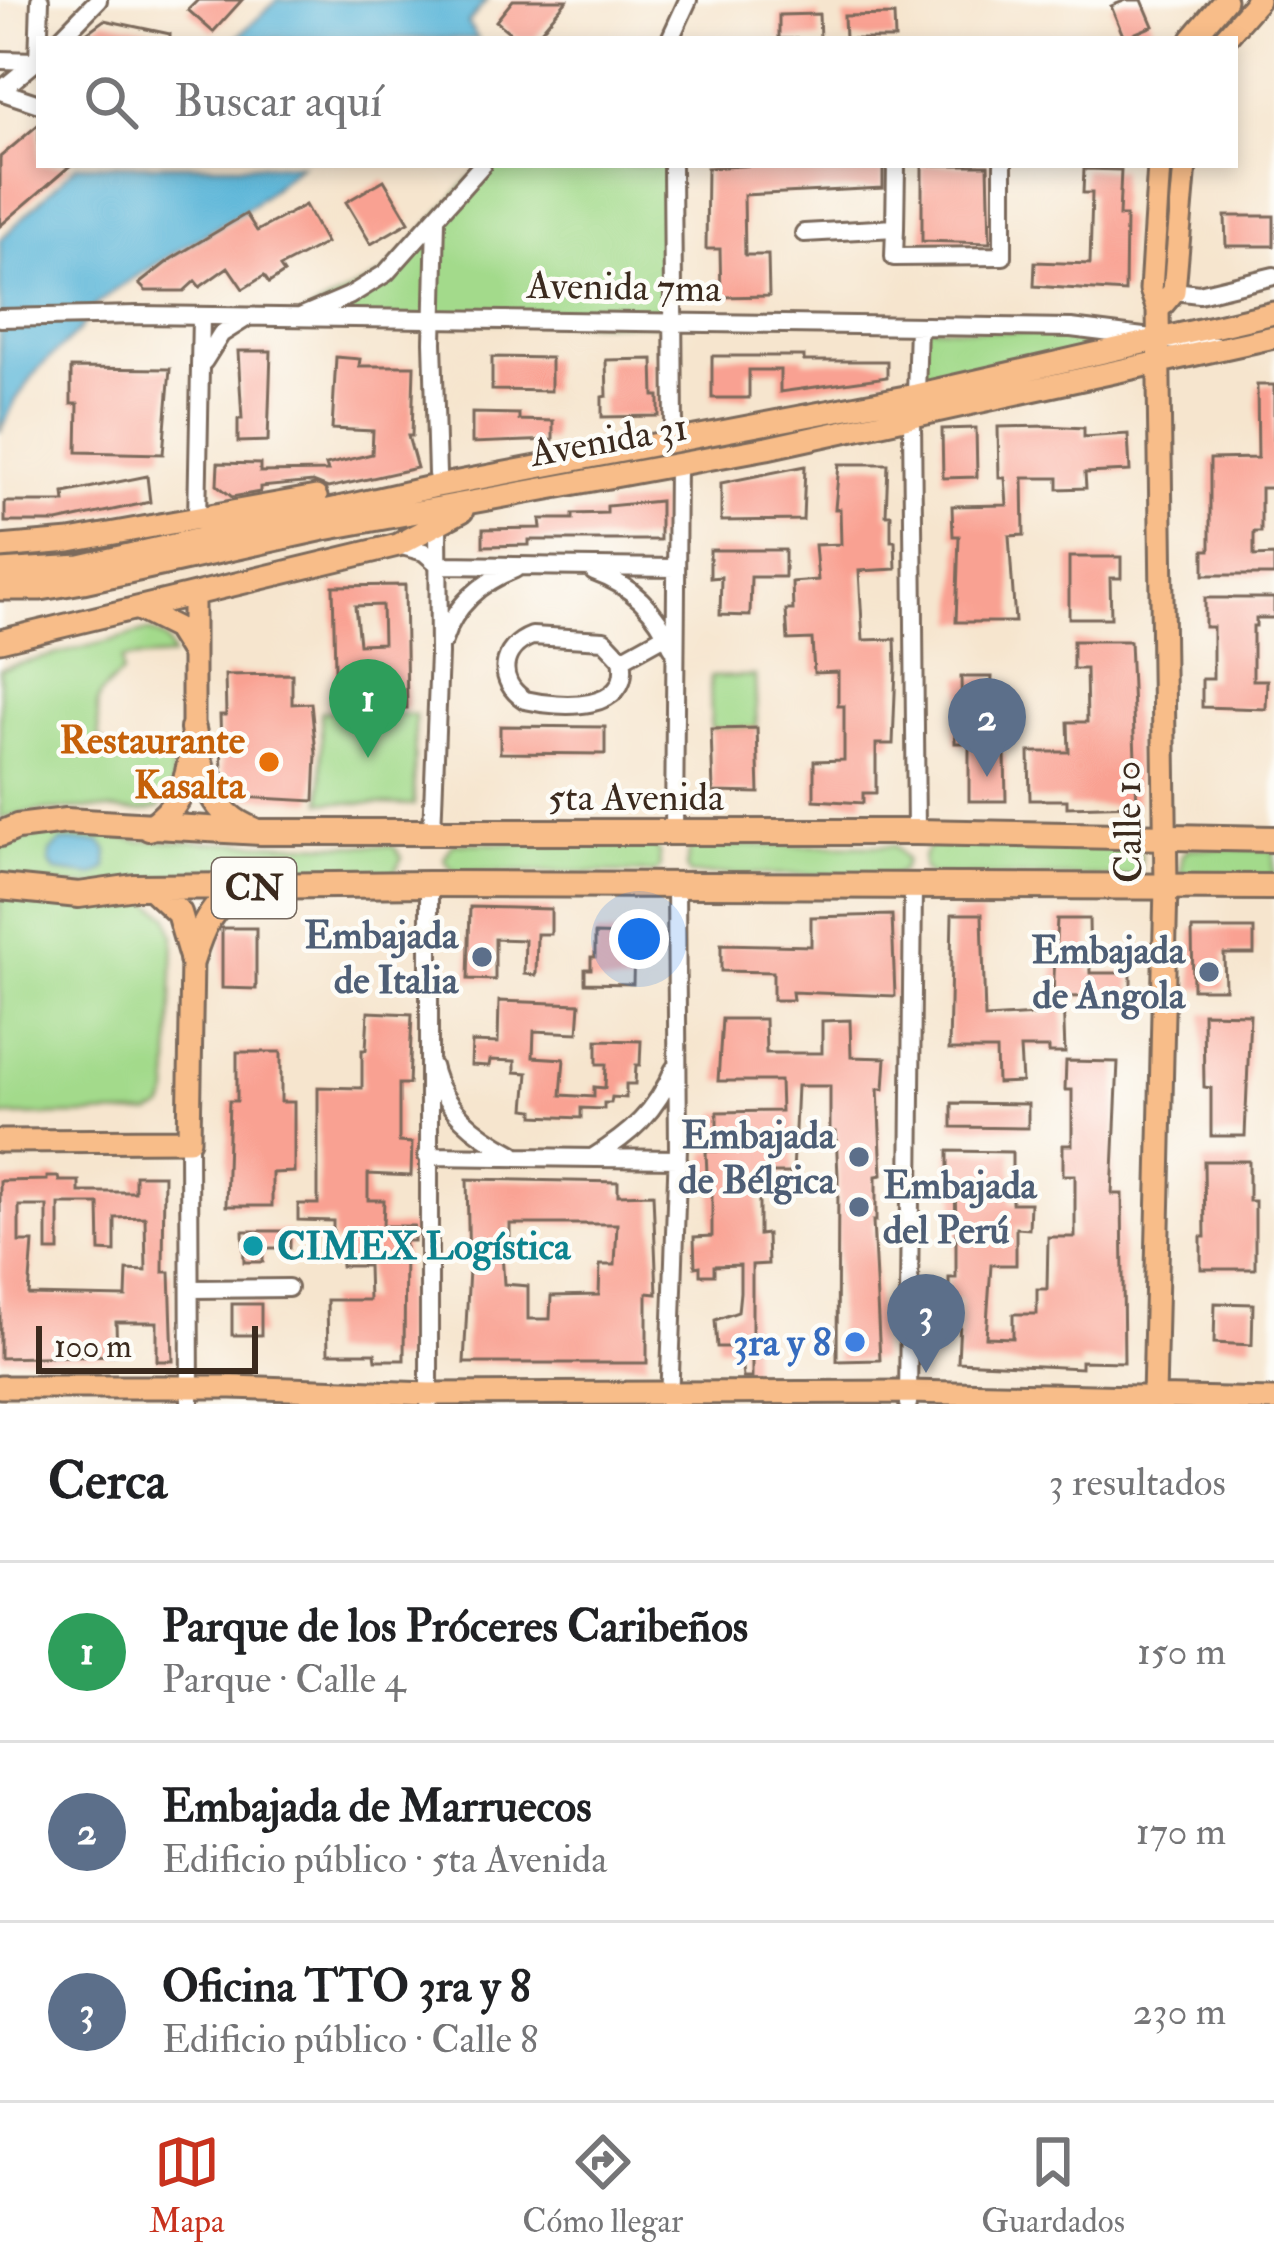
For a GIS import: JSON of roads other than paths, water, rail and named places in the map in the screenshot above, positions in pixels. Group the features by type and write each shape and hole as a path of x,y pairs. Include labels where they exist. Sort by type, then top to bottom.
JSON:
{"highway":[{"path":"148,828 176,805 186,785 194,729"},
{"path":"194,729 206,788 239,824 261,832"},
{"name":"5ta Avenida","path":"0,834 66,821 261,832 916,832 1274,839"},
{"name":"CN","path":"0,887 79,895 151,887 430,884 1274,887"},
{"path":"151,887 179,913 192,959"},
{"path":"192,959 214,908 238,889"}],"main road":[{"path":"1195,36 1225,0"},
{"path":"1227,36 1258,0"},
{"name":"Calle 10","path":"1154,1401 1166,886 1158,310 1151,290 1160,168"},
{"path":"1158,310 1174,291 1185,168"},
{"name":"Avenida 31","path":"0,589 83,582 325,529 677,464 1274,313"},
{"path":"1228,348 1274,340"},
{"name":"Avenida 31","path":"0,571 80,566 329,508 825,413 914,406 1228,348"},
{"path":"0,548 197,520 674,430 825,413"},
{"path":"0,641 398,545 438,522 520,493"},
{"path":"193,597 194,729"},
{"path":"138,609 176,628 193,656"},
{"path":"0,631 24,634"},
{"path":"1,1141 189,1139 192,959"},
{"path":"146,1140 169,1129 180,1116 190,1086"},
{"path":"0,1387 190,1396 429,1399 1274,1400"}],"street":[{"path":"39,36 40,0"},
{"path":"63,36 98,0"},
{"path":"670,36 688,0"},
{"path":"0,60 36,60"},
{"path":"36,62 0,92 36,103"},
{"path":"297,318 350,296 386,273 479,168"},
{"path":"672,168 674,430"},
{"path":"896,168 894,257 1004,256 1003,168"},
{"path":"436,218 437,474"},
{"path":"804,233 895,228"},
{"path":"1174,291 1199,294 1274,276"},
{"name":"Avenida 7ma","path":"0,318 138,315 1072,328 1157,339"},
{"path":"197,520 201,316"},
{"path":"200,373 221,334 248,317"},
{"path":"916,832 914,406 918,326"},
{"name":"Avenida 31","path":"1157,339 1228,348"},
{"path":"674,833 677,464"},
{"path":"431,833 439,654 438,522"},
{"path":"398,545 424,552 439,566 676,568"},
{"path":"439,654 456,612 474,592 521,566"},
{"path":"582,568 636,595 662,622 674,653"},
{"path":"622,659 667,634"},
{"path":"532,636 596,637 612,644 622,659 621,685 610,698 593,704 525,700 505,674 511,649 532,636"},
{"path":"429,1399 430,884"},
{"path":"669,1399 678,1159 676,886"},
{"path":"908,1398 914,886"},
{"path":"592,1159 630,1135 657,1106 674,1071 677,1033"},
{"path":"427,1036 434,1076 453,1110 482,1138 519,1157"},
{"path":"189,1139 190,1396"},
{"path":"427,1156 678,1159"},
{"path":"191,1289 288,1288"}],"water":[{"path":"278,0 487,0 468,23 476,36 238,36"},
{"path":"74,168 297,168 251,206 93,308 78,332 39,368 0,432 0,240"},
{"path":"62,841 100,842 108,851 107,868 93,876 55,871 49,863 50,852"}],"place":[{"name":"Parque de los Próceres Caribeños","path":"368,758"},
{"name":"Restaurante Kasalta","path":"269,762"},
{"name":"Embajada de Marruecos","path":"987,777"},
{"name":"Embajada de Italia","path":"482,957"},
{"name":"Embajada de Angola","path":"1209,972"},
{"name":"Embajada de Bélgica","path":"859,1157"},
{"name":"Embajada del Perú","path":"859,1207"},
{"name":"CIMEX Logística","path":"253,1246"},
{"name":"3ra y 8","path":"855,1342"},
{"name":"Oficina TTO 3ra y 8","path":"926,1373"}]}
